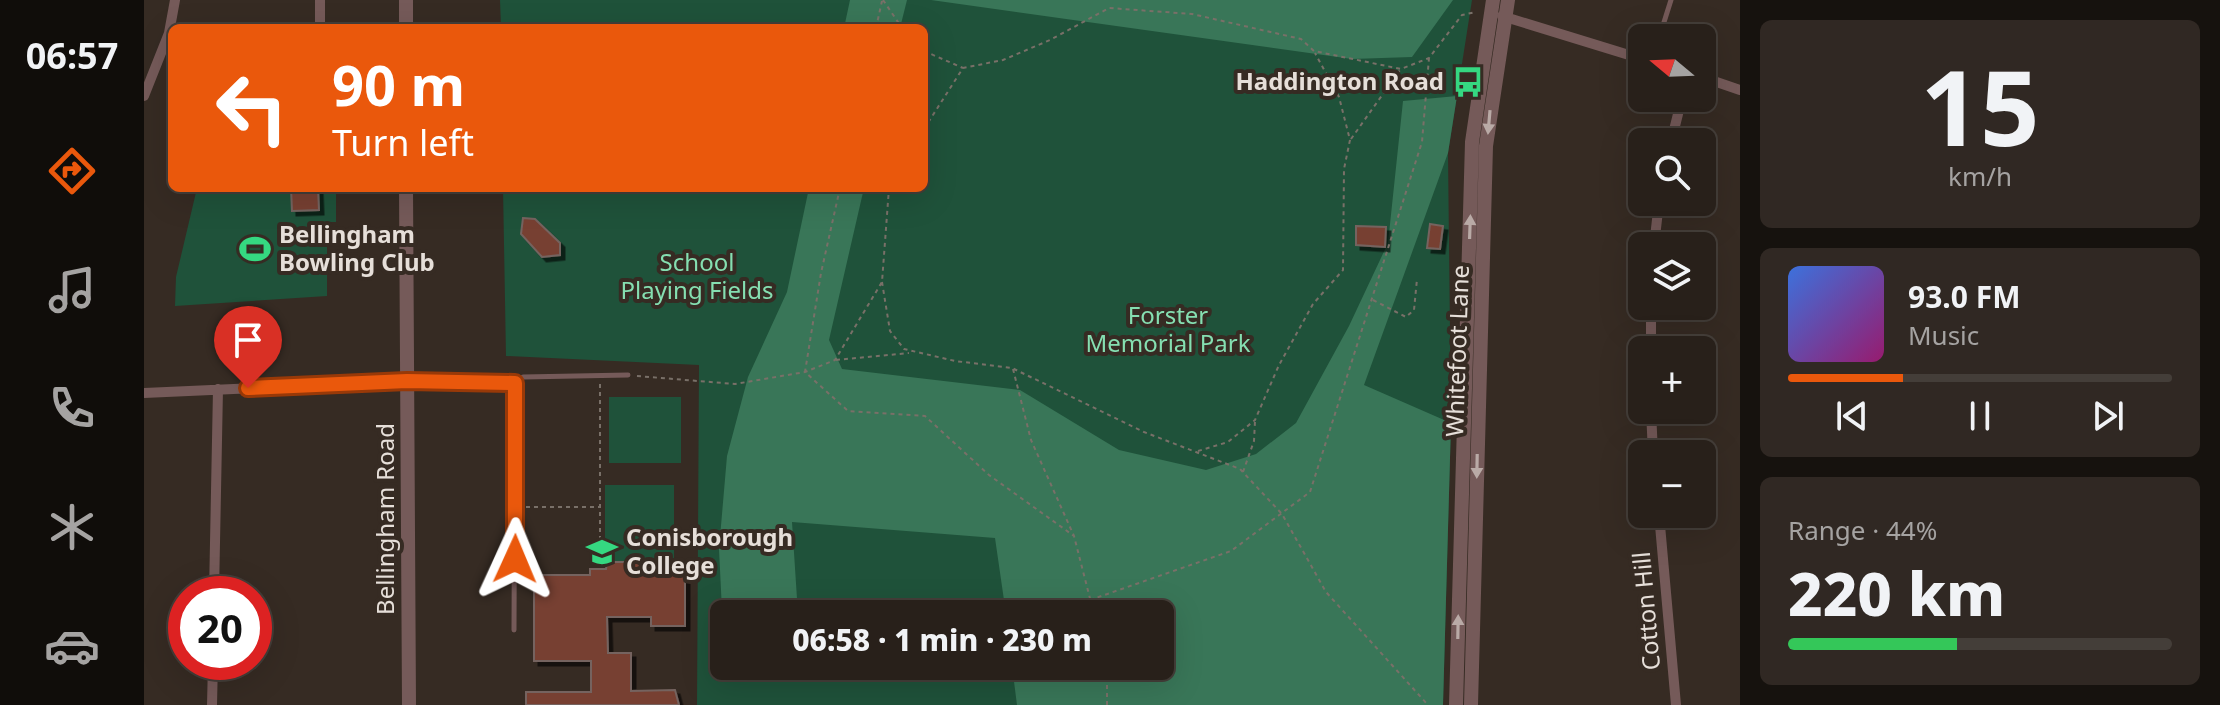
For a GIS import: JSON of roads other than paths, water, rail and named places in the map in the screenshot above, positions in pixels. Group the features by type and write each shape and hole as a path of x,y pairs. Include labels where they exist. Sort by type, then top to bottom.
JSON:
{"street":[{"path":"171,24 175,0"},
{"path":"320,0 320,24"},
{"path":"406,0 406,24"},
{"name":"Whitefoot Lane","path":"1471,705 1467,563 1472,142 1491,10 1508,0"},
{"path":"1491,10 1628,54"},
{"path":"144,96 168,36"},
{"path":"1716,82 1740,90"},
{"name":"Bellingham Road","path":"406,192 409,705"},
{"path":"144,393 407,381"},
{"path":"214,576 218,389"},
{"name":"Cotton Hill","path":"1660,528 1676,705"},
{"name":"Whitefoot Lane","path":"1456,705 1467,563"},
{"path":"212,705 213,680"}],"lane":[{"path":"1663,24 1671,0"},
{"path":"407,381 515,383 523,377 628,375"},
{"path":"514,630 515,383"}],"place":[{"name":"Haddington Road","path":"1468,82"},
{"name":"Bellingham Bowling Club","path":"255,249"},
{"name":"Conisborough College","path":"602,552"}],"park label":[{"name":"School Playing Fields","path":"697,277"},
{"name":"Forster Memorial Park","path":"1168,330"}]}
